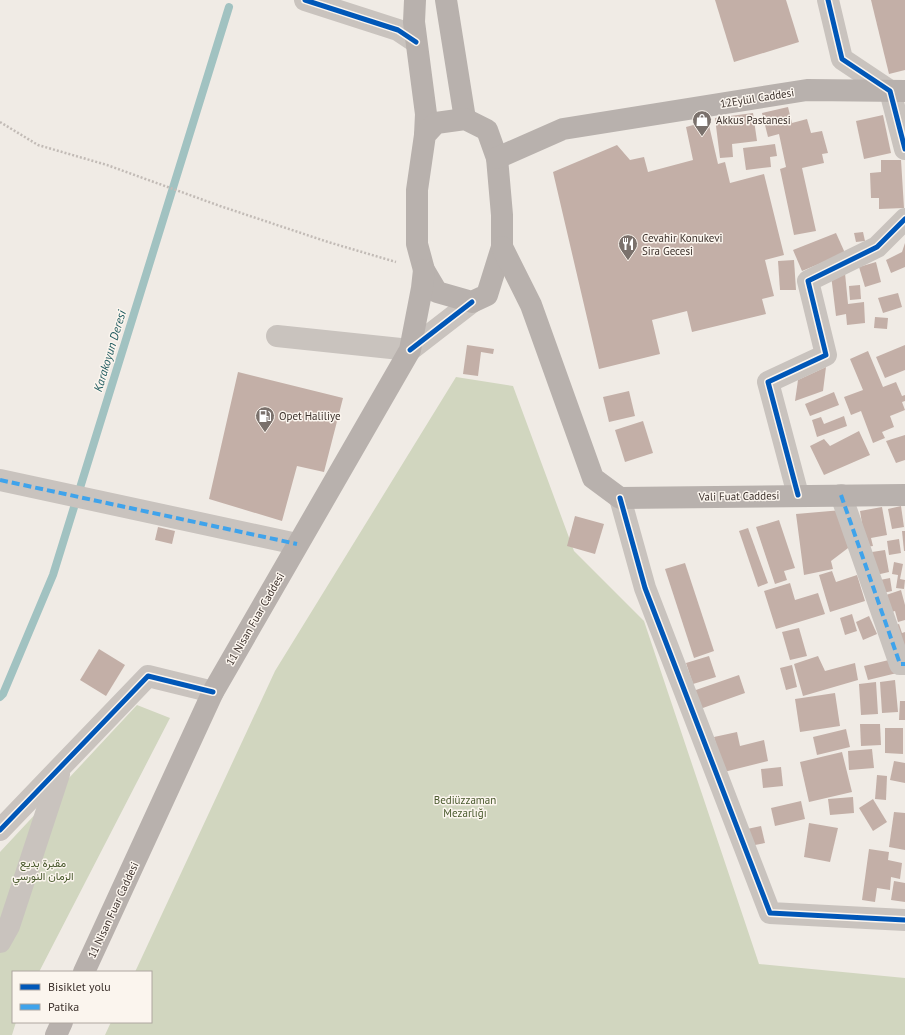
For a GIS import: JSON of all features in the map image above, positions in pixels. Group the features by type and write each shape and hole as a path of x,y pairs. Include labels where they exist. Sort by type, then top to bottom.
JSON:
{"main road":[{"path":"415,0 414,22 426,114 425,136 417,190 417,244 424,270 437,292 472,302 487,296 502,247 502,215 496,158 487,130 465,119 436,123 425,136"},
{"path":"446,0 465,119"},
{"name":"12Eylül Caddesi","path":"496,158 563,129 807,90 898,91"},
{"path":"502,247 531,305 593,478 620,498"},
{"name":"11 Nisan Fuar Caddesi","path":"84,971 213,692 410,350 424,270"},
{"name":"Vali Fuat Caddesi","path":"620,498 905,495"},
{"path":"56,1035 62,1023"}],"street":[{"path":"304,0 398,30 416,42"},
{"path":"828,0 842,59 898,91 905,149"},
{"path":"798,496 768,382 826,355 808,281 877,246 905,219"},
{"path":"277,336 410,350 472,302"},
{"path":"0,480 297,544"},
{"path":"841,496 900,664 905,664"},
{"path":"620,498 645,588 770,913 905,920"},
{"path":"0,830 148,676 213,692"},
{"path":"0,942 9,926 60,769"}],"path":[{"path":"0,122 38,145 107,165 220,206 328,242 424,270"}],"green space":[{"name":"Bediüzzaman Mezarlığı","path":"456,377 513,386 574,551 644,621 759,964 905,978 905,1035 105,1035 111,1023 152,1023 152,971 135,971 275,671"},
{"name":"مقبرة بديع الزمان النورسي","path":"137,705 170,718 40,971 12,971 12,1023 16,1023 12,1035 0,1035 0,852"}],"building":[{"path":"715,0 786,0 799,42 734,62"},
{"path":"871,0 905,0 905,70 889,74"},
{"path":"788,107 792,123 807,119 811,133 822,131 828,153 822,154 824,163 802,168 816,231 794,235 780,169 786,167 779,134 768,137 762,113"},
{"path":"753,113 757,141 732,144 733,157 720,158 715,118"},
{"path":"883,115 891,153 864,159 856,121"},
{"path":"708,121 718,164 725,162 730,183 764,174 784,255 765,260 774,296 762,299 766,314 692,332 687,311 652,320 660,354 599,369 553,172 617,145 630,160 644,157 648,172 693,160 686,127"},
{"path":"775,144 777,156 770,157 771,167 746,170 743,148"},
{"path":"881,160 901,160 904,208 879,209 879,198 871,198 870,173 881,172"},
{"path":"863,232 865,241 856,242 854,233"},
{"path":"836,233 845,253 802,271 793,250"},
{"path":"905,243 905,267 891,273 886,260 902,252"},
{"path":"794,260 796,290 780,290 778,261"},
{"path":"876,262 881,282 865,287 859,267"},
{"path":"845,273 848,304 864,302 865,323 847,325 846,314 836,316 831,275"},
{"path":"860,285 861,299 850,300 849,286"},
{"path":"898,293 902,307 883,313 878,298"},
{"path":"875,317 888,318 887,329 874,328"},
{"path":"467,345 494,349 493,354 481,352 478,376 463,374"},
{"path":"905,345 905,370 885,378 876,357"},
{"path":"868,351 883,387 896,382 902,396 905,395 905,401 902,402 905,410 890,416 894,427 882,432 885,438 873,443 861,411 851,415 844,397 863,390 850,359"},
{"path":"826,367 823,391 795,401 798,380"},
{"path":"238,372 343,398 324,472 297,466 282,521 209,499"},
{"path":"629,391 635,416 609,422 603,397"},
{"path":"834,392 839,405 810,416 805,404"},
{"path":"844,416 847,426 817,437 812,420 821,417 824,424"},
{"path":"643,421 653,453 625,462 615,430"},
{"path":"859,431 870,455 824,475 810,446 824,439 830,446"},
{"path":"905,435 905,460 896,463 886,441"},
{"path":"901,506 904,527 892,529 888,509"},
{"path":"882,507 887,535 871,538 873,546 866,547 860,511"},
{"path":"842,510 852,545 831,561 833,569 804,575 796,514"},
{"path":"575,516 604,524 595,554 567,546"},
{"path":"779,520 795,568 784,571 787,580 775,584 756,527"},
{"path":"158,527 175,531 172,544 155,540"},
{"path":"748,528 768,583 758,587 739,531"},
{"path":"902,531 905,531 905,551 904,551"},
{"path":"899,539 901,553 889,555 887,541"},
{"path":"885,550 889,572 876,575 872,552"},
{"path":"894,562 903,564 900,579 905,580 904,589 896,588 898,575 892,574"},
{"path":"685,563 714,651 694,658 665,569"},
{"path":"832,571 836,582 857,575 865,601 830,612 819,575"},
{"path":"890,578 892,591 883,593 880,580"},
{"path":"790,583 795,600 818,593 825,614 776,629 764,591"},
{"path":"901,590 905,605 905,620 898,622 895,611 888,613 883,596"},
{"path":"852,614 857,631 845,635 840,618"},
{"path":"869,616 877,634 863,640 856,622"},
{"path":"899,624 902,633 905,632 905,651 892,626"},
{"path":"799,628 807,656 790,660 782,632"},
{"path":"99,649 125,665 106,696 80,680"},
{"path":"709,656 716,677 693,684 686,663"},
{"path":"818,656 825,671 855,663 858,680 803,696 794,664"},
{"path":"893,659 897,673 868,680 864,666"},
{"path":"792,665 797,687 786,690 780,668"},
{"path":"739,675 745,693 700,709 693,691"},
{"path":"895,680 898,712 882,713 880,682"},
{"path":"876,682 878,714 861,715 859,684"},
{"path":"835,693 840,726 800,732 795,699"},
{"path":"900,701 905,701 905,720 899,720"},
{"path":"860,724 880,724 881,745 861,746"},
{"path":"885,728 903,728 903,754 885,753"},
{"path":"846,729 850,747 817,755 813,737"},
{"path":"737,732 740,746 764,740 768,761 724,772 714,737"},
{"path":"872,749 874,768 849,770 848,751"},
{"path":"842,752 852,792 809,802 800,762"},
{"path":"894,761 905,763 905,783 890,780"},
{"path":"781,767 783,786 763,788 761,769"},
{"path":"877,775 887,776 886,800 875,799"},
{"path":"853,797 854,813 830,815 828,799"},
{"path":"873,799 887,822 873,831 859,808"},
{"path":"801,801 805,819 775,826 771,808"},
{"path":"894,812 905,813 905,850 889,847"},
{"path":"809,823 838,828 830,862 804,857"},
{"path":"761,826 765,843 750,846 747,829"},
{"path":"869,849 889,852 888,860 902,863 900,879 891,877 890,890 877,888 875,902 862,900"},
{"path":"894,881 905,883 905,902 891,900"}],"waterway":[{"name":"Karakoyun Deresi","path":"0,697 3,694 53,575 229,7"}],"marked path":[{"path":"0,480 297,544"},
{"path":"841,495 900,664 905,664"}],"cycle path":[{"path":"305,0 398,30 416,42"},
{"path":"828,0 842,59 890,91 905,149"},
{"path":"798,495 768,382 826,355 808,281 877,247 905,219"},
{"path":"410,350 472,302"},
{"path":"620,498 645,588 770,913 905,920"},
{"path":"0,830 148,676 213,692"}],"place":[{"name":"Akkus Pastanesi","path":"702,137"},
{"name":"Cevahir Konukevi Sira Gecesi","path":"628,261"},
{"name":"Opet Haliliye","path":"265,433"}]}
